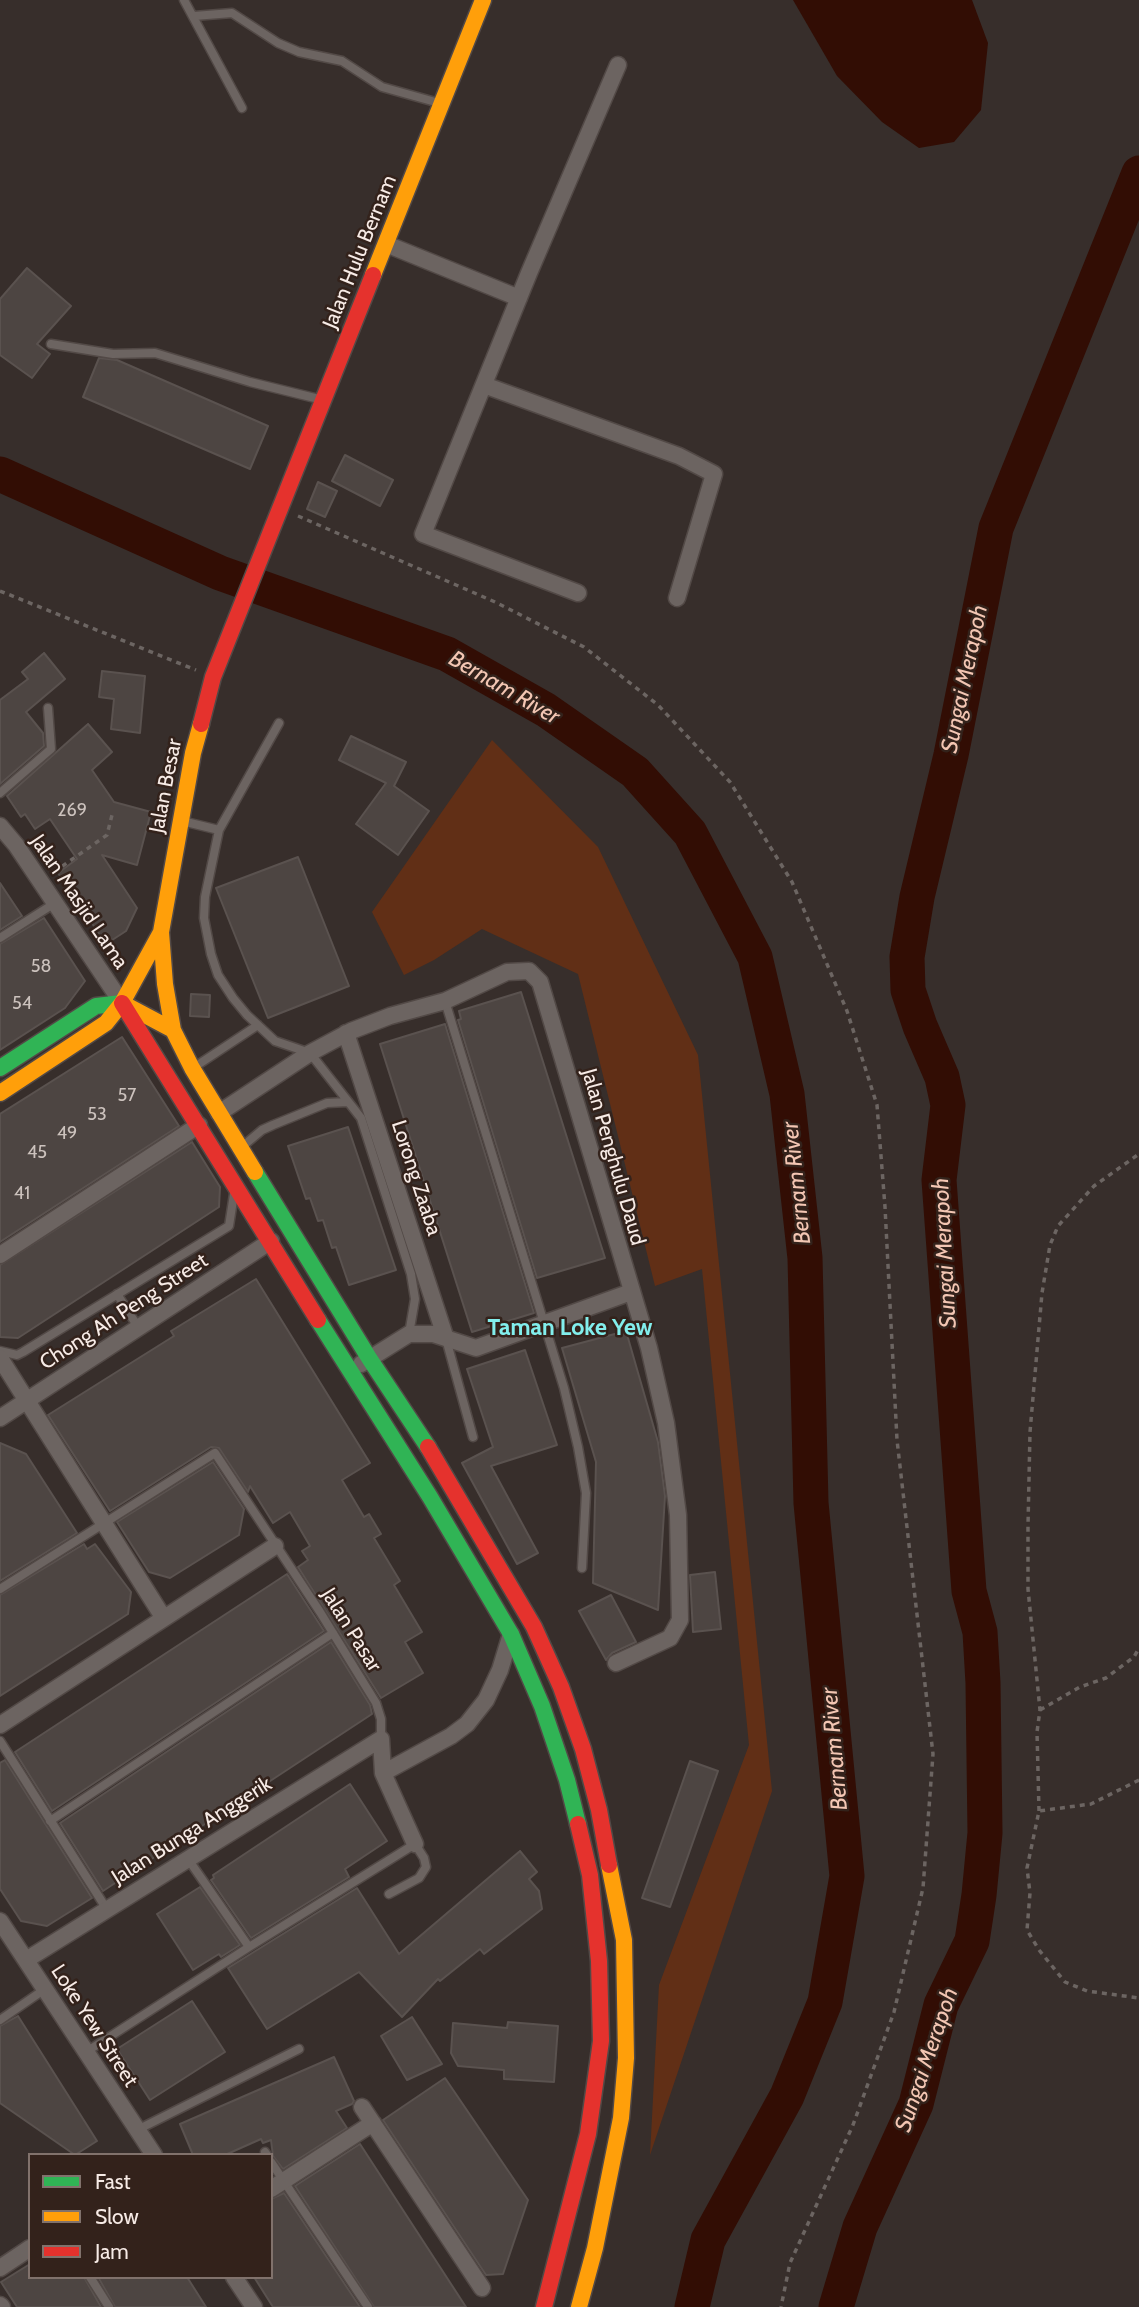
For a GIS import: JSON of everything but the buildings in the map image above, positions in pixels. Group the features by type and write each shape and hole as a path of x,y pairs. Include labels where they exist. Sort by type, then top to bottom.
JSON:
{"main road":[{"name":"Jalan Hulu Bernam","path":"223,650 483,0"},
{"name":"Jalan Besar","path":"160,932 193,753 223,650"},
{"path":"0,1093 106,1023 122,1003 160,932"},
{"path":"160,932 173,1030 192,1068 369,1359 406,1411 534,1627 561,1687 583,1749 599,1810 624,1940 626,2059 621,2118 595,2248 579,2307"},
{"path":"122,1003 430,1497 511,1634 542,1706 567,1780 590,1875 599,1961 601,2041 589,2134 544,2307"},
{"path":"0,1068 96,1006 122,1003 173,1030"}],"street":[{"path":"578,593 423,534 618,65"},
{"path":"386,244 519,298"},
{"path":"484,385 680,456 714,474 677,598"},
{"name":"Jalan Masjid Lama","path":"0,826 12,839 122,1003"},
{"name":"Jalan Penghulu Daud","path":"219,1113 310,1053 346,1033 390,1016 445,1001 507,972 529,971 540,982 649,1348 666,1423 678,1515 680,1620 670,1638 616,1663"},
{"name":"Lorong Zaaba","path":"346,1033 445,1336"},
{"path":"0,1255 199,1125"},
{"name":"Chong Ah Peng Street","path":"0,1418 271,1241"},
{"path":"350,1372 408,1334 445,1336 476,1348 631,1292"},
{"path":"0,1358 163,1617"},
{"path":"0,1725 275,1546"},
{"path":"383,1773 451,1736 467,1724 486,1700 500,1670 511,1634"},
{"path":"381,1739 383,1773 415,1844"},
{"name":"Jalan Bunga Anggerik","path":"26,1960 381,1739"},
{"name":"Loke Yew Street","path":"0,1921 153,2153"},
{"path":"362,2107 482,2288"},
{"path":"278,2185 373,2123"},
{"path":"0,2268 28,2249"},
{"path":"235,2279 254,2307"}],"lane":[{"path":"184,0 242,108"},
{"path":"194,16 232,13 268,37 299,52 342,61 382,87 442,104"},
{"path":"51,344 113,354 155,353 250,382 323,400"},
{"path":"0,793 51,749 48,708"},
{"path":"279,723 219,830 205,897 204,918 208,942 218,975 233,998 275,1041 310,1053 361,1118 411,1274 415,1299 408,1334"},
{"path":"181,821 219,830"},
{"path":"0,938 55,903"},
{"path":"445,1001 567,1399 586,1493 582,1568"},
{"path":"192,1068 258,1025"},
{"path":"241,1148 262,1130 273,1125 327,1103 348,1102"},
{"path":"0,1351 17,1355 23,1352 229,1226 235,1185"},
{"path":"117,1294 138,1327"},
{"path":"445,1336 473,1437"},
{"name":"Jalan Pasar","path":"103,1522 215,1453 376,1703 381,1719 381,1739"},
{"path":"0,1589 103,1522"},
{"path":"50,1821 333,1633"},
{"path":"0,1741 106,1908"},
{"path":"86,2052 415,1844 424,1857 426,1867 419,1878 389,1894"},
{"path":"188,1859 249,1947"},
{"path":"0,2020 45,1989"},
{"path":"137,2130 299,2049"},
{"path":"278,2185 368,2307"},
{"path":"91,2279 109,2307"}],"path":[{"path":"277,513 495,602 584,647 658,705 730,782 792,882 847,1011 877,1105 897,1440 933,1754 923,1888 894,2012 853,2125 790,2263 781,2307"},
{"path":"0,591 213,677"},
{"path":"40,881 107,835 112,815"},
{"path":"1139,1154 1094,1186 1074,1205 1058,1226 1050,1245 1042,1293 1030,1432 1028,1589 1040,1710 1037,1732 1039,1811 1027,1868 1030,1893 1027,1930 1039,1950 1065,1982 1087,1991 1139,1998"},
{"path":"1040,1710 1080,1687 1106,1678 1135,1657 1139,1648"},
{"path":"1039,1811 1091,1804 1139,1780"}],"shaded area":[{"path":"793,0 972,0 988,43 981,110 954,142 919,148 882,122 837,76"},
{"path":"492,740 598,847 698,1055 772,1791 650,2155 659,1985 749,1745 702,1269 655,1286 578,974 482,929 434,960 404,975 372,912"}],"waterway":[{"name":"Sungai Merapoh","path":"836,2307 860,2227 916,2104 941,2005 972,1941 985,1833 980,1632 969,1591 939,1180 948,1105 942,1077 908,990 907,957 917,897 951,755 996,528 1139,173"},
{"name":"Bernam River","path":"0,474 220,573 447,654 546,710 635,772 690,833 755,957 787,1094 805,1258 811,1503 847,1876 825,2002 787,2096 708,2240 692,2307"}],"traffic: fast":[{"path":"0,1068 96,1006 122,1003"},
{"path":"255,1172 369,1358 428,1447"},
{"path":"318,1320 430,1497 511,1634 542,1706 567,1780 578,1824"}],"traffic: slow":[{"path":"373,275 483,0"},
{"path":"201,724 193,753 161,932 165,984 173,1030 192,1068 255,1172"},
{"path":"0,1093 106,1023 122,1003 161,932"},
{"path":"124,1004 173,1030"},
{"path":"579,2307 595,2248 621,2118 626,2058 624,1940 609,1865"}],"traffic: jam":[{"path":"201,724 213,677 373,275"},
{"path":"122,1003 318,1320"},
{"path":"428,1447 534,1627 561,1687 583,1749 599,1810 609,1865"},
{"path":"544,2307 588,2134 601,2041 599,1961 590,1875 578,1824"}],"district":[{"name":"Taman Loke Yew","path":"570,1328"}]}
